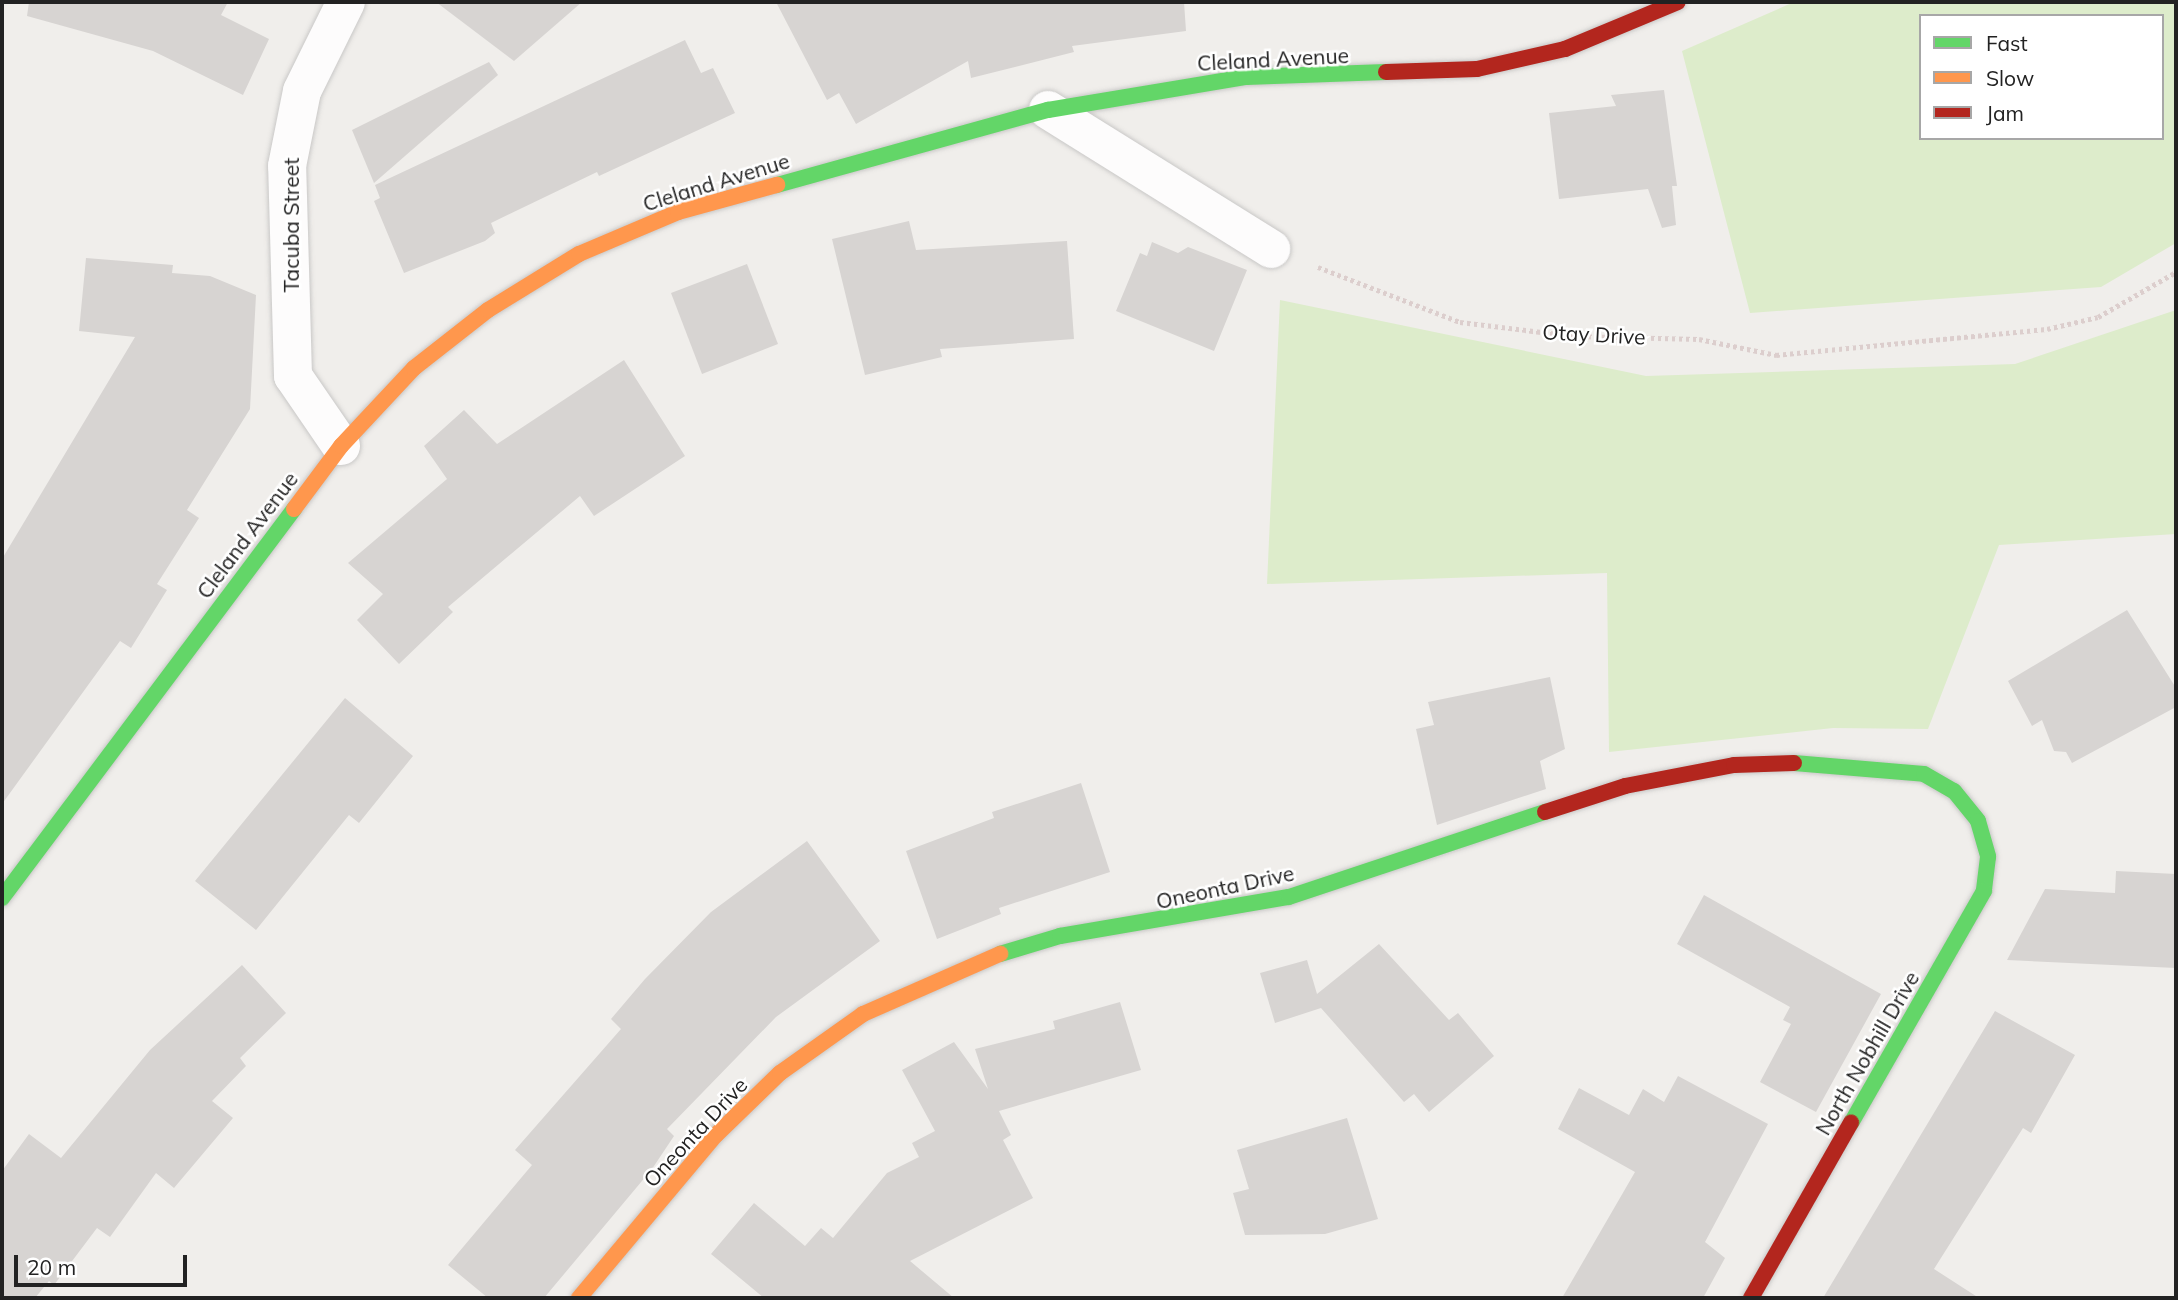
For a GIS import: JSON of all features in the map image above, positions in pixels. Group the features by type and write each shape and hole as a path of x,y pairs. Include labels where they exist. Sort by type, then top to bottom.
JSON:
{"street":[{"name":"Tacuba Street","path":"341,446 293,376 287,166 302,91 346,2"},
{"name":"Cleland Avenue","path":"2,898 341,446 414,368 488,310 579,254 678,212 1048,110 1141,90 1246,77 1477,69 1565,48 1678,2"},
{"path":"1048,110 1271,249"},
{"name":"Oneonta Drive","path":"579,1298 716,1135 780,1073 863,1014 963,965 1060,936 1289,898 1625,786 1734,765 1834,762 1924,774 1954,792 1978,821"},
{"name":"North Nobhill Drive","path":"1751,1298 1984,891 1988,857 1978,821"}],"path":[{"name":"Otay Drive","path":"1271,249 1460,322 1574,336 1699,339 1776,355 2047,329 2098,317 2176,271"}],"green space":[{"path":"1794,2 2176,2 2176,243 2101,287 1750,313 1682,51"},
{"path":"1280,300 1646,376 2015,364 2176,310 2176,534 1999,545 1928,729 1833,728 1609,752 1607,573 1267,584"}],"building":[{"path":"29,2 228,2 221,15 269,39 243,95 153,51 27,16"},
{"path":"436,2 582,2 514,61"},
{"path":"776,2 1184,2 1186,31 1072,46 1074,52 971,78 968,61 856,124 839,93 827,100"},
{"path":"685,40 701,73 713,68 735,113 599,176 597,172 491,223 495,233 485,241 404,273 374,201 380,198 375,185"},
{"path":"489,62 498,75 374,183 352,130"},
{"path":"1664,90 1677,186 1672,186 1676,225 1662,228 1648,189 1559,199 1549,113 1616,106 1611,95"},
{"path":"909,221 916,250 1067,241 1074,339 940,349 942,357 865,375 832,239"},
{"path":"1152,242 1178,253 1188,247 1247,270 1214,351 1116,311 1140,253 1147,256"},
{"path":"86,258 173,265 172,273 210,276 256,295 250,409 187,510 199,518 157,584 167,590 131,648 120,641 2,804 2,559 135,337 79,331"},
{"path":"747,264 778,344 702,374 671,293"},
{"path":"624,360 685,456 594,516 580,496 448,607 453,612 399,664 357,620 383,594 348,563 447,479 424,446 464,410 497,444"},
{"path":"2127,610 2176,688 2176,707 2072,763 2066,752 2054,751 2042,720 2032,726 2008,681"},
{"path":"1550,677 1565,749 1540,761 1546,789 1437,825 1416,729 1434,725 1428,702"},
{"path":"345,698 413,756 359,823 349,815 256,930 195,881"},
{"path":"1081,783 1110,872 999,908 1001,914 937,939 906,851 994,818 992,812"},
{"path":"807,841 880,941 776,1017 667,1129 674,1136 652,1169 544,1298 488,1298 448,1265 532,1165 515,1150 621,1029 611,1019 645,979 711,912"},
{"path":"2116,871 2176,874 2176,968 2007,960 2045,889 2115,893"},
{"path":"1704,895 1881,994 1816,1112 1760,1082 1791,1024 1783,1020 1790,1007 1677,944"},
{"path":"1379,944 1449,1020 1458,1013 1494,1056 1429,1112 1414,1094 1404,1102 1321,1008 1275,1023 1260,973 1307,960 1317,994"},
{"path":"242,965 286,1013 240,1058 246,1066 212,1101 233,1118 174,1188 156,1173 110,1237 97,1228 54,1285 49,1281 35,1298 2,1298 2,1171 29,1134 61,1158 150,1050"},
{"path":"1120,1002 1141,1070 999,1111 1011,1135 1003,1140 1033,1198 910,1261 954,1298 764,1298 711,1254 754,1203 805,1246 821,1228 833,1238 887,1173 919,1157 912,1143 935,1131 902,1070 954,1042 988,1089 975,1049 1055,1029 1053,1021"},
{"path":"1995,1011 2075,1055 2031,1133 2023,1128 1934,1269 1979,1298 1823,1298"},
{"path":"1678,1076 1768,1124 1705,1242 1725,1258 1703,1298 1562,1298 1635,1172 1558,1129 1579,1088 1629,1115 1643,1089 1664,1102"},
{"path":"1347,1118 1378,1219 1325,1234 1245,1235 1233,1193 1249,1189 1237,1150"}],"traffic: fast":[{"path":"777,185 1048,110 1246,77 1386,72"},
{"path":"2,898 294,509"},
{"path":"1794,763 1924,774 1954,791 1978,821 1988,857 1984,891 1851,1123"},
{"path":"1000,954 1060,936 1289,897 1545,812"}],"traffic: slow":[{"path":"294,509 341,446 414,368 488,310 579,254 678,212 777,185"},
{"path":"579,1298 716,1135 780,1073 863,1014 1000,954"}],"traffic: jam":[{"path":"1386,72 1477,69 1565,49 1678,2"},
{"path":"1545,812 1625,786 1734,765 1794,763"},
{"path":"1751,1298 1851,1123"}]}
